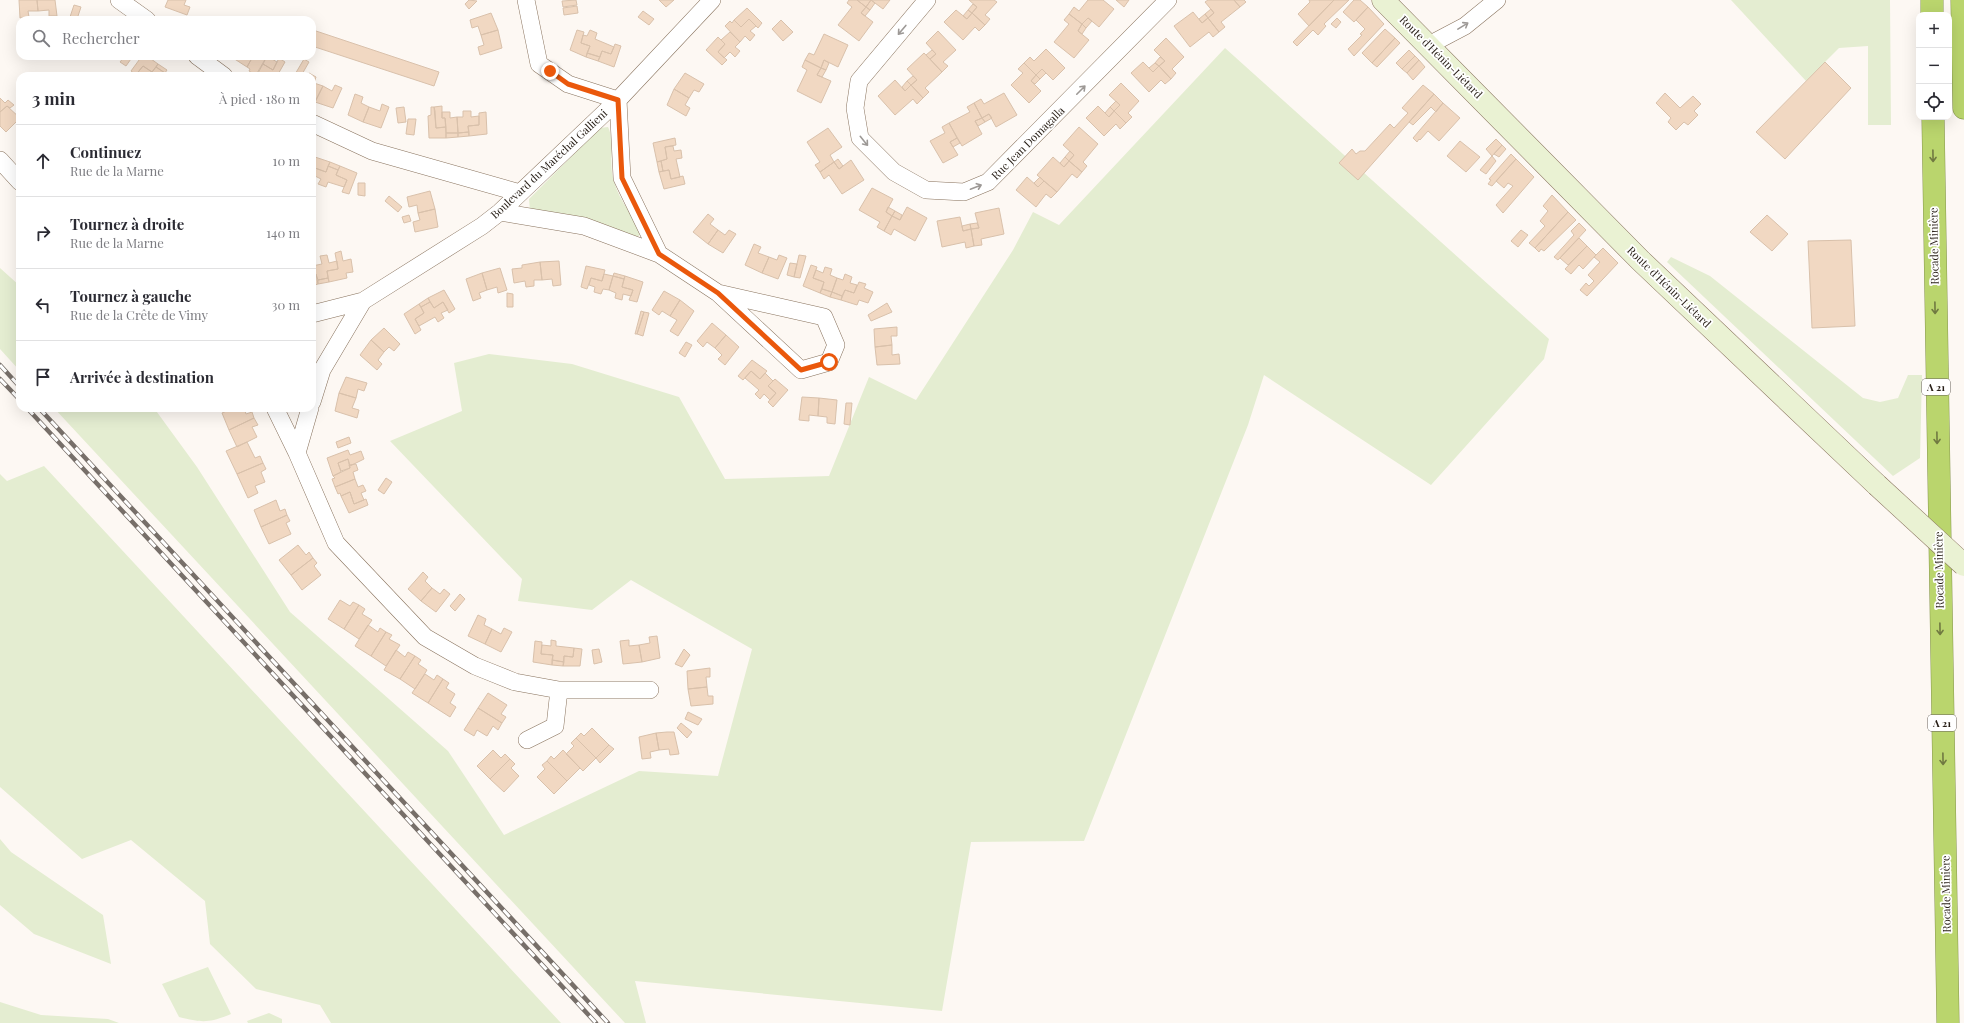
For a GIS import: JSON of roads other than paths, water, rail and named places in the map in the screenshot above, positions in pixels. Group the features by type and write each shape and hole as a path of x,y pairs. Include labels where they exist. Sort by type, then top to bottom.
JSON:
{"highway":[{"path":"1932,0 1932,12"},
{"path":"1962,0 1964,108"},
{"name":"Rocade Minière","path":"1933,120 1938,514 1948,1023"},
{"path":"1934,1023 1934,979 1947,940"}],"main road":[{"name":"Route d'Hénin-Liétard","path":"1383,0 1642,261 1877,485 1964,565"}],"street":[{"path":"119,0 141,16"},
{"name":"Boulevard du Maréchal Gallieni","path":"363,301 482,226 500,212 618,100 712,0"},
{"name":"Rue Jean Domagalla","path":"927,0 859,81 854,108 860,138 894,172 926,190 964,192 988,182 1168,0"},
{"path":"1429,45 1465,26 1497,0"},
{"path":"524,2 539,64 568,84 618,100 622,178 659,254"},
{"path":"202,60 219,72"},
{"path":"316,125 372,151 520,193"},
{"path":"0,160 16,178"},
{"path":"500,212 584,226 659,254 718,293 801,370 829,362 836,345 824,317 718,293"},
{"path":"316,313 363,301"},
{"path":"316,389 322,370 363,301"},
{"path":"277,412 297,453 336,543 425,637 474,666 515,682 559,690 650,690"},
{"path":"297,453 309,412"},
{"path":"527,740 555,726 559,690"}],"railway":[{"path":"0,365 16,383"},
{"path":"0,379 16,396"},
{"path":"31,412 596,1023"},
{"path":"43,412 608,1023"}]}
